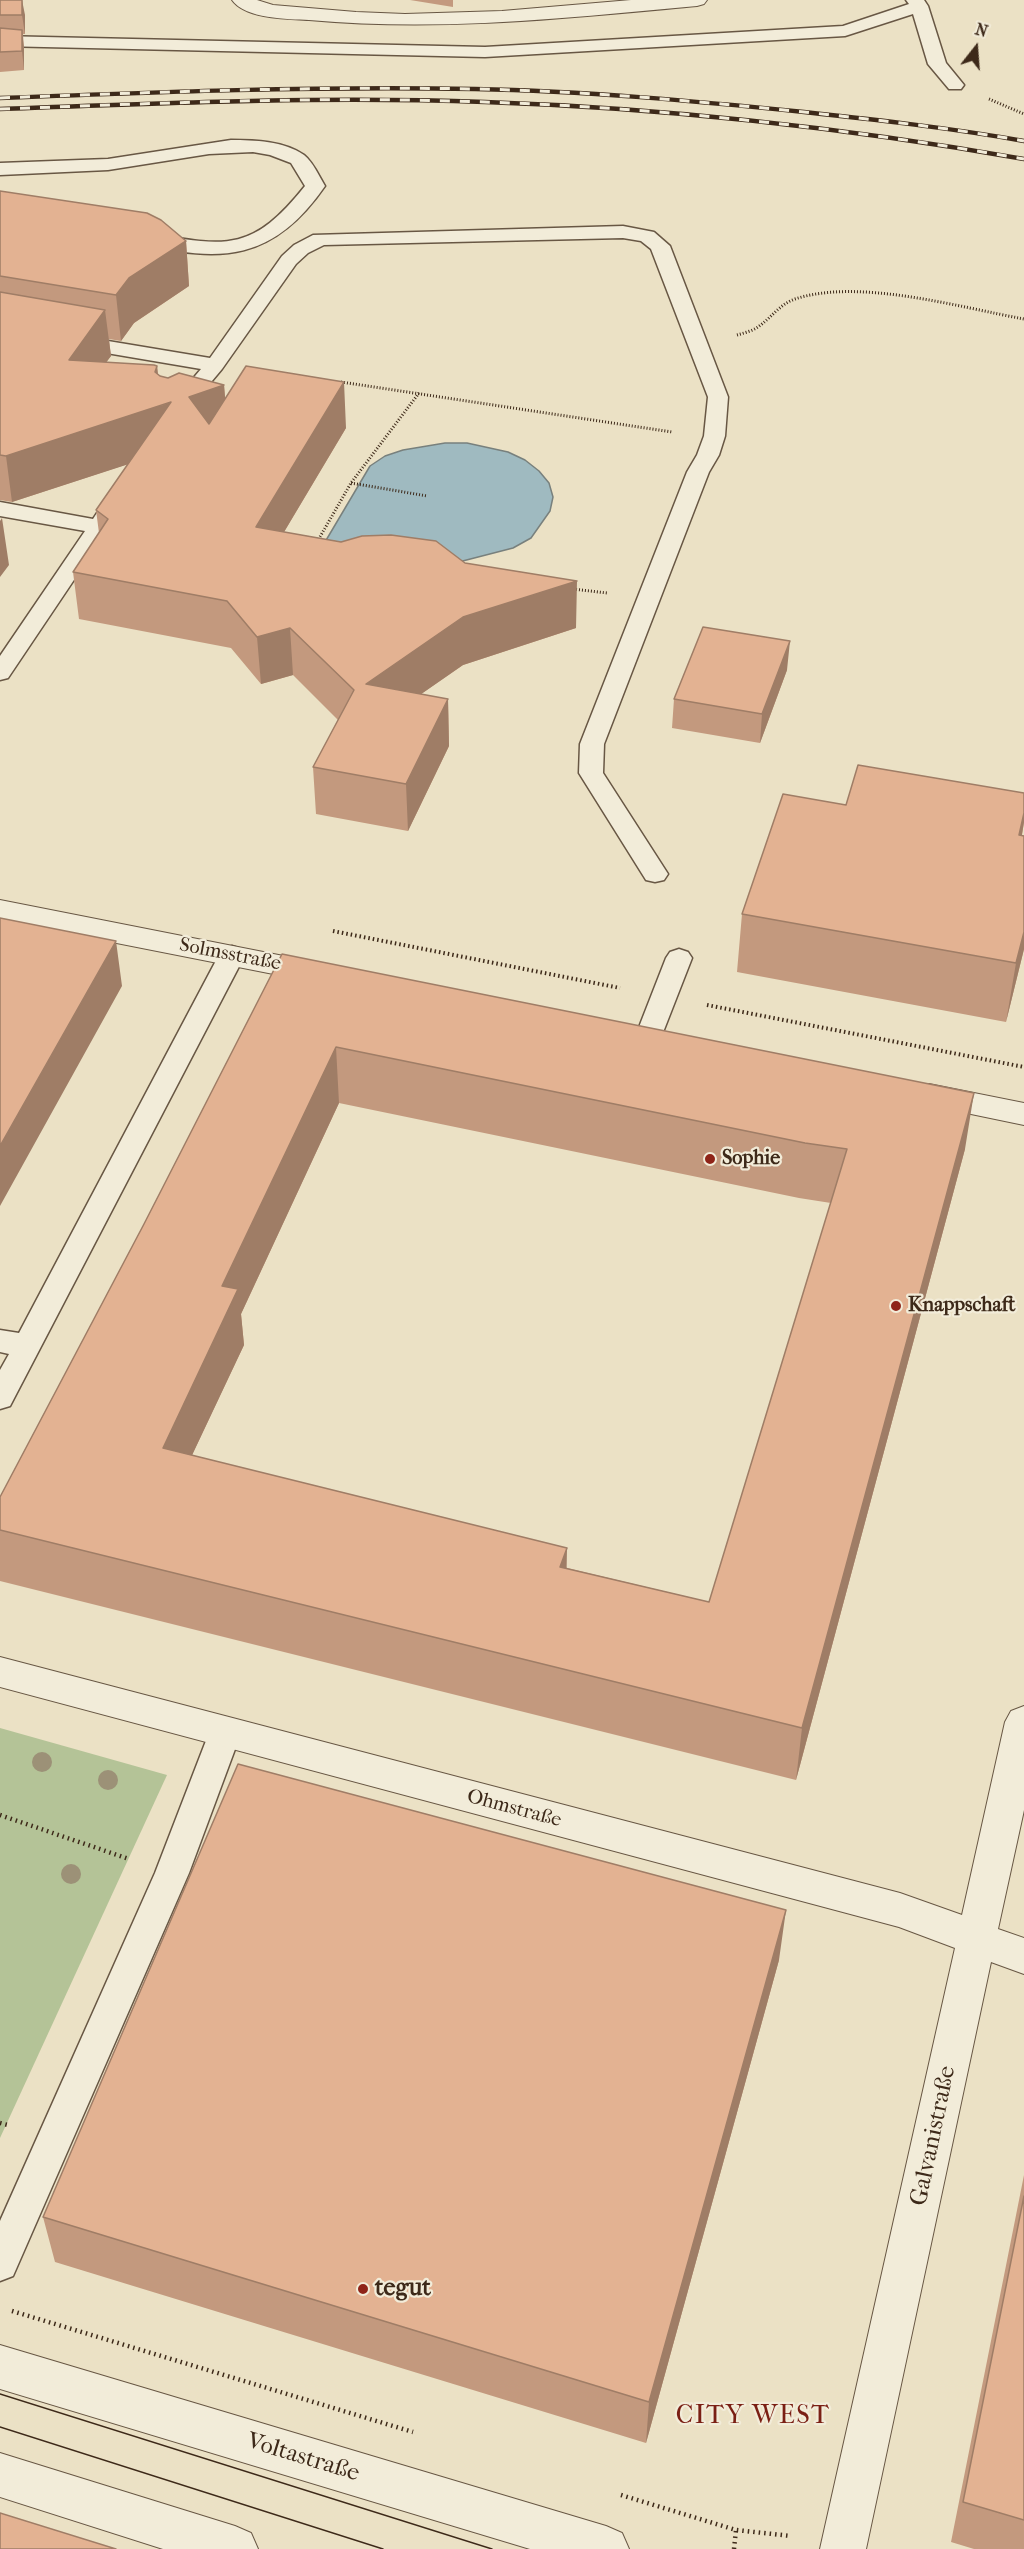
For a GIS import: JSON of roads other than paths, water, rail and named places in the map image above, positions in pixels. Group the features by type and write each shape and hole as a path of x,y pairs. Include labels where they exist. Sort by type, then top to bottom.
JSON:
{"street":[{"path":"242,0 254,8 335,18 449,21 697,0"},
{"name":"Solmsstraße","path":"0,910 347,978"},
{"path":"898,1090 1024,1114"},
{"name":"Ohmstraße","path":"0,1672 900,1910 1024,1956"},
{"name":"Galvanistraße","path":"843,2549 1024,1722"},
{"name":"Voltastraße","path":"0,2367 606,2549"},
{"path":"0,2475 235,2549"}],"lane":[{"path":"0,41 485,52 845,31 917,3 937,64 955,86"},
{"path":"0,169 126,163 201,148 254,147 278,150 297,158 315,186 300,206 260,239 245,245 223,248"},
{"path":"172,416 215,365 289,260 301,249 320,239 623,232 647,236 660,246 718,397 719,415 710,455 699,472 647,599 592,744 590,759 591,773 655,874"},
{"path":"124,235 223,248 289,260"},
{"path":"0,329 215,365"},
{"path":"0,673 124,489"},
{"path":"0,509 98,527"},
{"path":"0,1398 14,1343 232,955"},
{"path":"647,1040 679,958"},
{"path":"0,2263 172,1873 225,1733"}],"water":[{"path":"445,443 467,443 508,452 525,460 539,471 549,483 553,497 550,511 531,538 513,548 451,564 325,542 370,466 385,456 403,450"}],"tram line":[{"path":"0,2394 492,2549"},
{"path":"0,2427 383,2549"}],"railway":[{"path":"0,98 296,89 516,90 640,97 804,112 942,128 1024,141"},
{"path":"0,109 304,100 425,100 553,105 756,121 890,138 1024,159"}],"place":[{"name":"Sophie","path":"710,1159"},
{"name":"Knappschaft","path":"896,1306"},
{"name":"tegut","path":"363,2289"}],"district":[{"name":"CITY WEST","path":"753,2417"}]}
